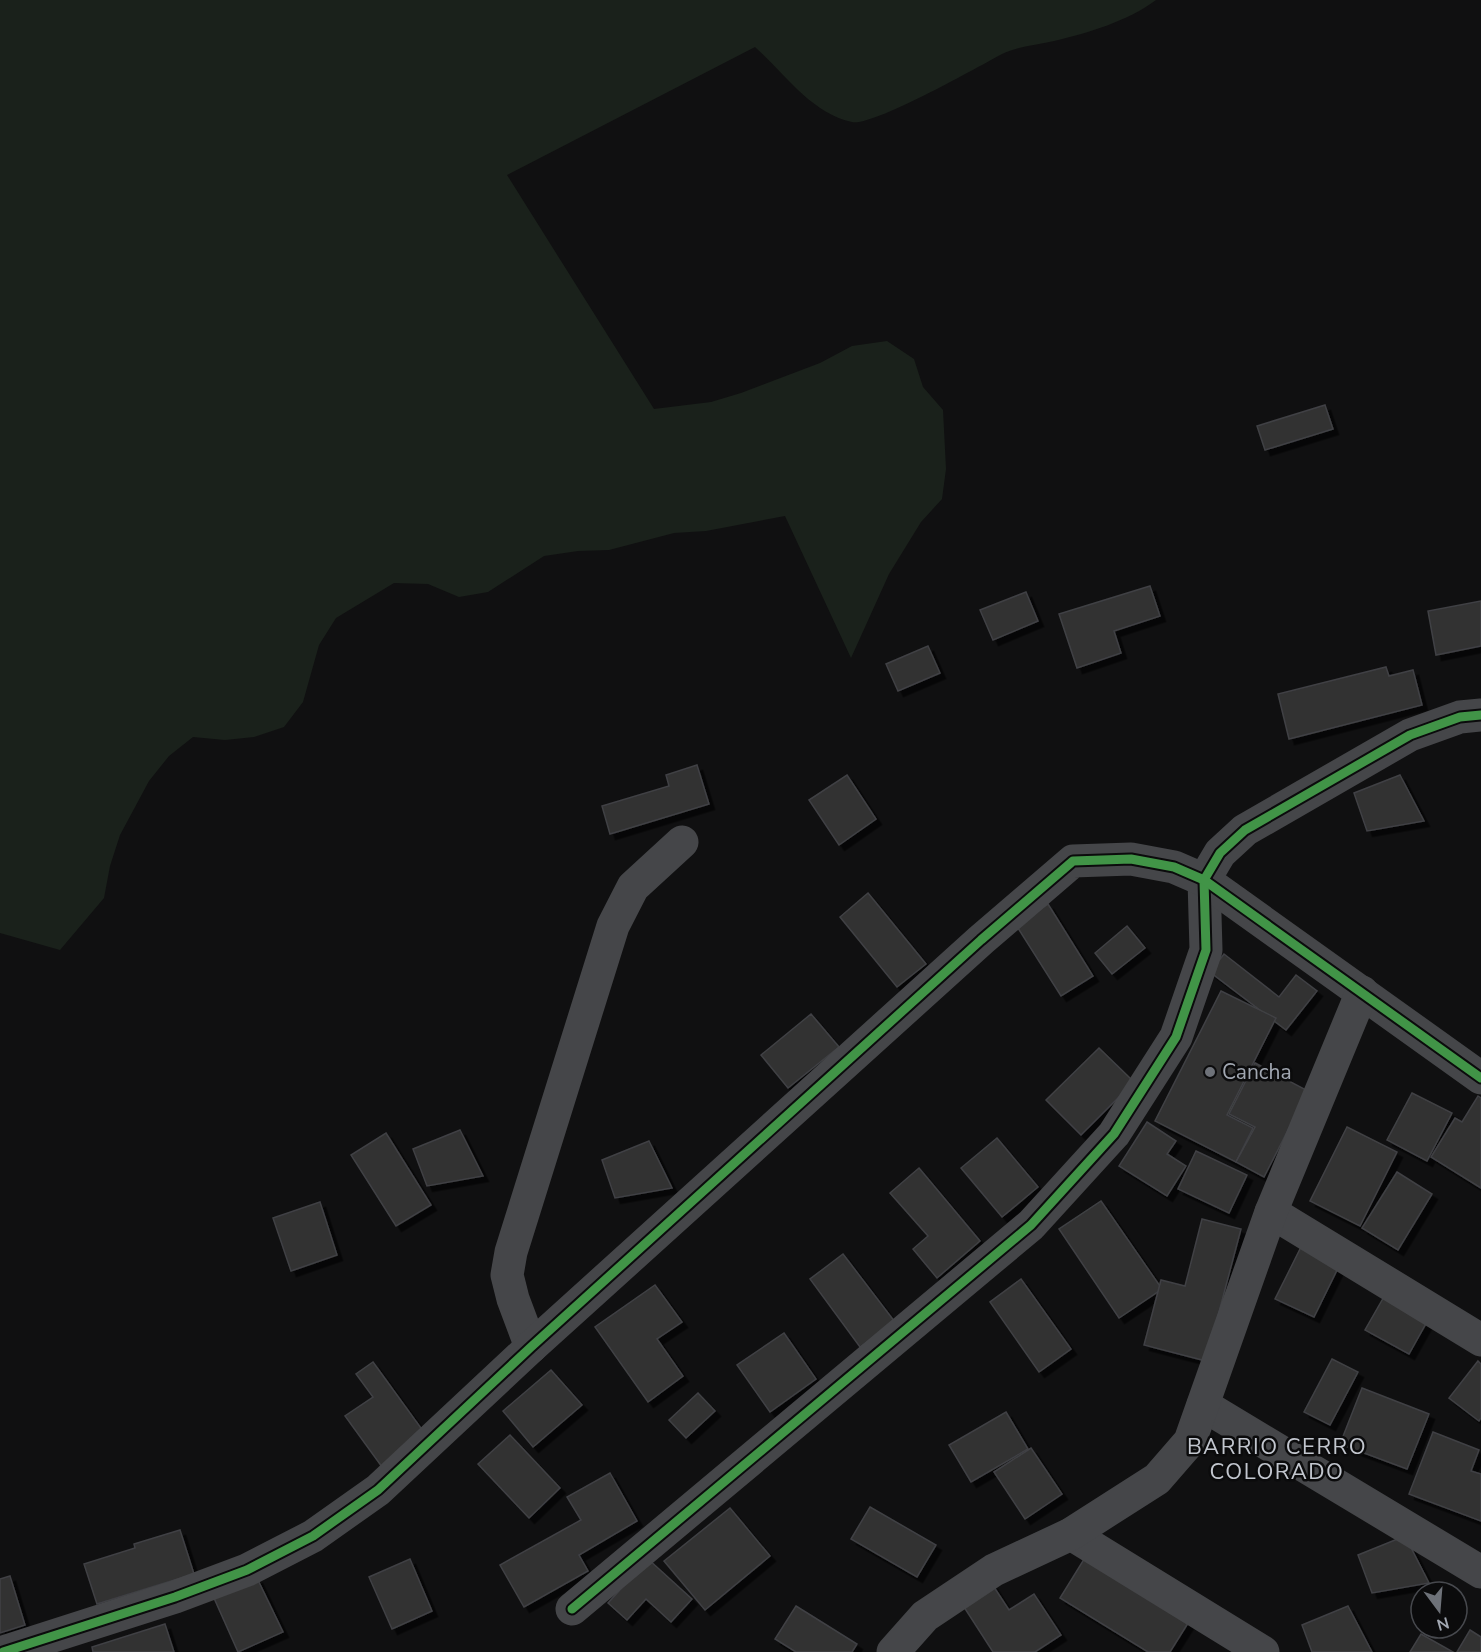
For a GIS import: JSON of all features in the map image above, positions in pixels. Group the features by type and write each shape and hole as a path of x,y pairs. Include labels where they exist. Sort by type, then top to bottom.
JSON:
{"street":[{"path":"572,1609 1032,1225 1114,1134 1176,1037 1206,950 1204,880 1220,853 1245,830 1410,735 1460,717 1481,714"},
{"path":"531,1347 513,1299 507,1275 511,1252 613,926 633,887 682,842"},
{"path":"3,1652 175,1597 247,1570 314,1536 378,1490 531,1347 981,940 1073,861 1131,859 1174,867 1204,880 1481,1078"},
{"path":"893,1652 926,1616 994,1570 1071,1534 1157,1479 1190,1441 1271,1212 1362,992"},
{"path":"1271,1212 1481,1340"},
{"path":"1203,1405 1481,1572"},
{"path":"1071,1534 1263,1652"}],"shaded area":[{"path":"0,0 1156,0 1133,14 1094,30 1008,51 902,106 863,121 852,122 824,111 799,91 755,47 507,175 654,409 711,402 741,393 820,363 852,346 887,341 914,359 923,387 943,410 946,469 942,499 921,522 889,574 851,658 785,516 706,531 674,533 609,550 578,551 544,556 488,592 459,597 428,584 394,583 336,618 319,645 303,702 284,727 254,737 225,740 193,737 169,756 149,781 120,835 110,866 104,898 60,950 0,933"}],"building":[{"path":"1325,405 1333,429 1265,450 1257,426"},
{"path":"1150,586 1160,616 1114,631 1121,653 1077,668 1059,614"},
{"path":"1026,592 1038,621 993,640 980,610"},
{"path":"1481,601 1481,646 1436,655 1428,611"},
{"path":"928,646 940,673 898,691 886,664"},
{"path":"1386,667 1389,676 1413,670 1422,705 1289,739 1278,694"},
{"path":"697,765 709,804 610,834 602,806 669,786 666,775"},
{"path":"847,775 876,819 839,845 809,800"},
{"path":"1400,775 1424,821 1367,831 1354,793"},
{"path":"868,893 926,964 897,987 840,917"},
{"path":"1048,904 1093,976 1061,996 1016,925"},
{"path":"1127,926 1145,948 1112,974 1095,953"},
{"path":"1224,954 1279,997 1296,975 1317,991 1286,1030 1210,972"},
{"name":"Cancha","path":"1221,991 1276,1018 1227,1115 1253,1128 1236,1162 1155,1121"},
{"path":"811,1014 839,1047 788,1088 761,1055"},
{"path":"1099,1048 1134,1082 1081,1135 1046,1100"},
{"path":"1255,1063 1308,1091 1264,1177 1236,1162 1255,1127 1229,1114"},
{"path":"1412,1093 1452,1113 1427,1161 1387,1140"},
{"path":"1478,1096 1481,1098 1481,1188 1431,1157 1455,1118 1462,1122"},
{"path":"1147,1122 1176,1141 1167,1154 1186,1166 1167,1196 1119,1166"},
{"path":"1347,1127 1397,1152 1360,1226 1310,1201"},
{"path":"460,1130 483,1176 427,1186 413,1149"},
{"path":"386,1133 431,1205 396,1226 351,1155"},
{"path":"997,1138 1038,1187 1002,1217 961,1168"},
{"path":"649,1141 672,1188 615,1198 602,1160"},
{"path":"1196,1151 1247,1175 1229,1213 1178,1189"},
{"path":"919,1168 980,1241 937,1278 913,1249 928,1236 890,1193"},
{"path":"1397,1172 1432,1194 1398,1250 1362,1228"},
{"path":"1101,1201 1162,1289 1119,1318 1059,1229"},
{"path":"320,1202 337,1255 291,1271 273,1218"},
{"path":"1202,1219 1241,1229 1206,1361 1144,1345 1161,1280 1185,1286"},
{"path":"1305,1239 1343,1258 1314,1317 1275,1299"},
{"path":"843,1254 895,1322 860,1347 810,1279"},
{"path":"1021,1279 1071,1349 1039,1372 990,1302"},
{"path":"655,1285 682,1322 657,1339 683,1376 648,1402 595,1327"},
{"path":"1385,1295 1428,1320 1409,1354 1365,1330"},
{"path":"784,1333 816,1379 770,1412 737,1365"},
{"path":"1332,1359 1358,1372 1330,1425 1304,1412"},
{"path":"1478,1361 1481,1364 1481,1418 1479,1421 1449,1398"},
{"path":"373,1362 426,1435 382,1467 345,1416 373,1397 356,1374"},
{"path":"551,1370 582,1405 533,1447 503,1411"},
{"path":"1362,1388 1429,1414 1407,1469 1340,1444"},
{"path":"698,1393 715,1411 686,1438 669,1420"},
{"path":"1006,1412 1028,1449 971,1482 949,1445"},
{"path":"1433,1432 1479,1450 1471,1471 1481,1474 1481,1521 1409,1494"},
{"path":"510,1435 560,1488 529,1518 478,1464"},
{"path":"1031,1448 1062,1494 1025,1519 994,1472"},
{"path":"610,1473 637,1521 579,1555 588,1571 524,1607 500,1565 581,1520 567,1497"},
{"path":"870,1507 936,1545 917,1577 851,1539"},
{"path":"730,1508 770,1556 705,1610 664,1561"},
{"path":"180,1530 194,1574 97,1604 84,1564 135,1548 134,1544"},
{"path":"1405,1536 1427,1580 1409,1580 1409,1587 1372,1593 1358,1555"},
{"path":"1086,1556 1190,1620 1170,1652 1148,1652 1060,1598"},
{"path":"410,1559 432,1611 392,1629 369,1577"},
{"path":"648,1559 692,1599 671,1622 646,1599 627,1620 608,1603"},
{"path":"10,1576 25,1625 0,1633 0,1579"},
{"path":"257,1578 283,1632 238,1652 214,1598"},
{"path":"992,1584 1009,1610 1034,1594 1061,1635 1035,1652 993,1652 962,1604"},
{"path":"796,1606 857,1644 852,1652 796,1652 775,1639"},
{"path":"1348,1606 1372,1652 1312,1652 1302,1625"},
{"path":"165,1624 174,1652 93,1652 92,1647"},
{"path":"1470,1630 1481,1637 1481,1652 1457,1652 1464,1640 1469,1640"},
{"path":"1417,1640 1432,1640 1453,1652 1410,1652"}],"cycle path":[{"path":"572,1609 1031,1225 1114,1134 1176,1037 1206,950 1204,880 1220,853 1245,830 1410,735 1460,717 1481,715"},
{"path":"3,1652 175,1597 247,1570 313,1536 378,1490 531,1347 981,940 1073,861 1131,859 1174,867 1204,880 1481,1078"}],"place":[{"name":"Cancha","path":"1210,1072"}],"district":[{"name":"BARRIO CERRO COLORADO","path":"1277,1460"}]}
